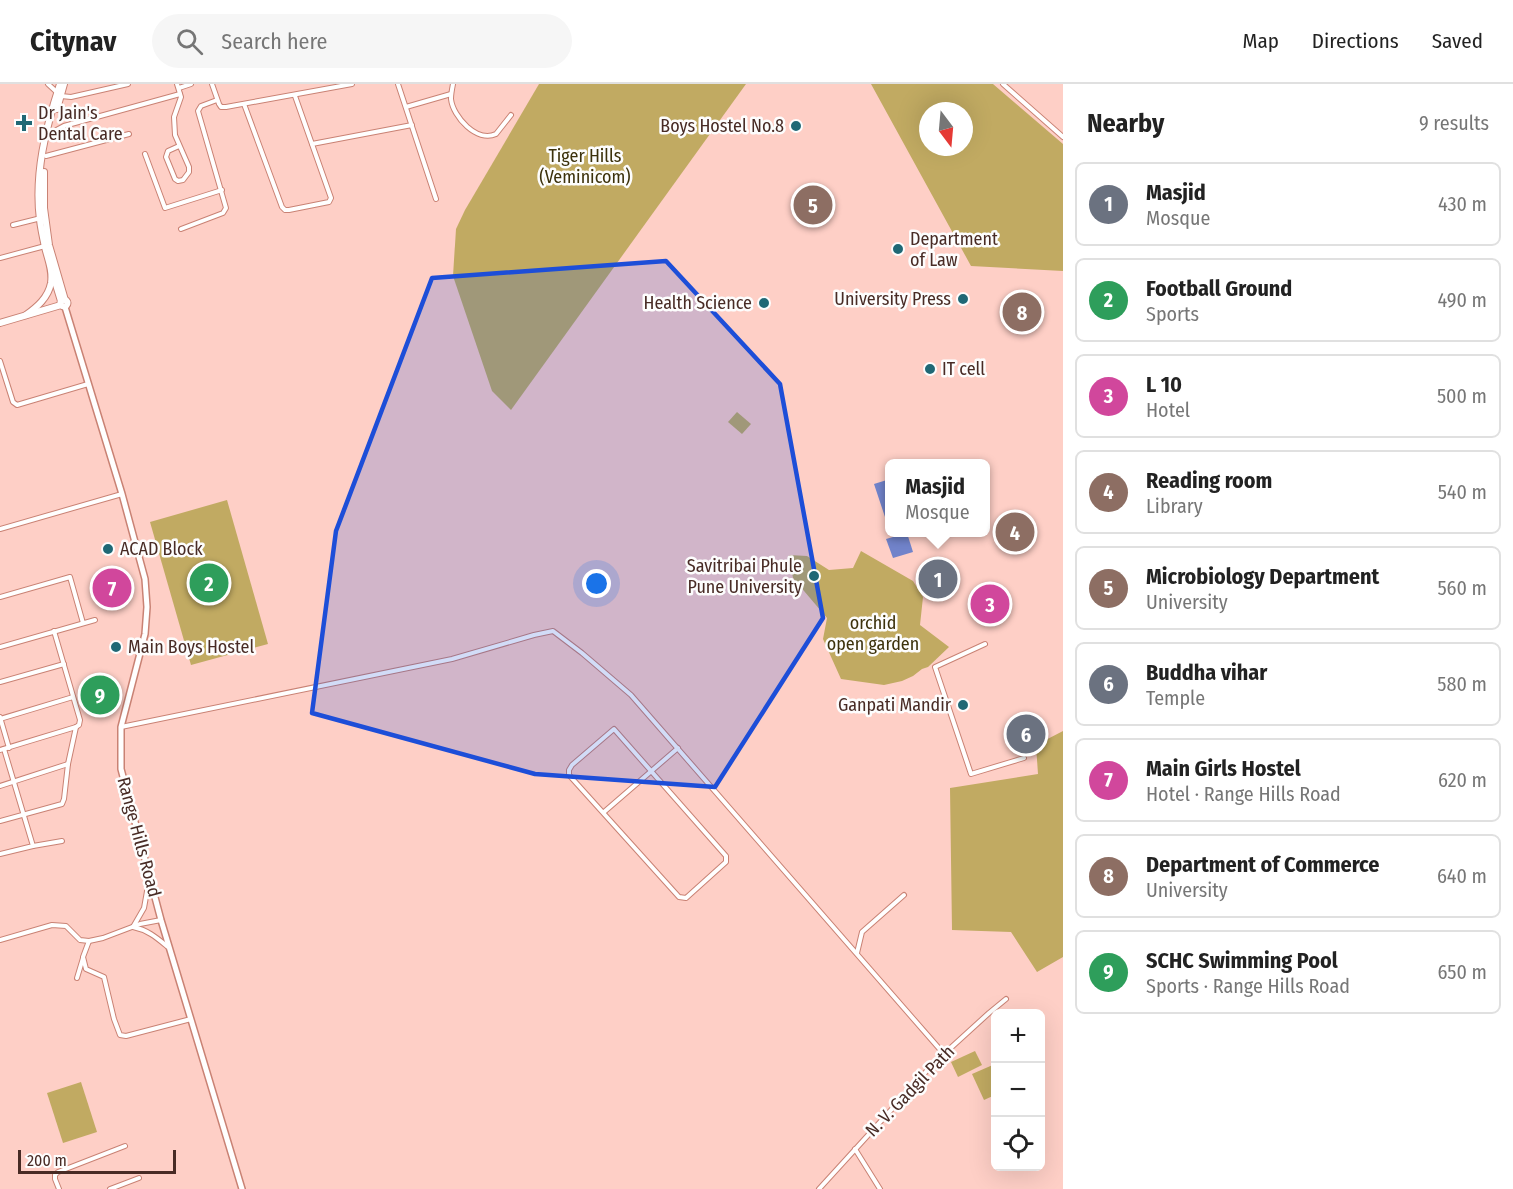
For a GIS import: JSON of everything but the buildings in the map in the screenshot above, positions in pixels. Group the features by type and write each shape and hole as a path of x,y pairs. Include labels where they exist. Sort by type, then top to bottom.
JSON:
{"main road":[{"path":"42,218 43,173 60,84"},
{"path":"0,323 63,303 53,259 47,246 39,189 46,133 64,84"},
{"name":"Range Hills Road","path":"47,246 52,271 63,303"},
{"path":"26,315 44,299 51,284 52,271"}],"street":[{"path":"48,84 59,94 71,97 128,84"},
{"path":"179,146 168,151 166,157 178,181 183,180 189,172 189,167 175,135 174,117 181,98 178,86 191,84"},
{"path":"212,84 221,107 295,96 352,84"},
{"path":"398,84 436,199"},
{"path":"453,84 451,99 456,111 467,126 478,134 487,136 496,134 511,115"},
{"path":"1003,84 1063,137"},
{"path":"49,134 64,126 180,94"},
{"path":"406,108 452,94"},
{"path":"244,104 282,207 285,210 329,202 331,200 295,96"},
{"path":"182,229 225,212 227,206 198,111 201,106 217,100"},
{"path":"312,144 412,125"},
{"path":"46,156 129,134"},
{"path":"145,154 165,208 222,190"},
{"path":"14,225 42,218"},
{"path":"0,258 47,246"},
{"name":"Range Hills Road","path":"63,303 122,494 145,579 147,607 145,634 121,728 121,770 169,948 242,1189"},
{"path":"0,360 12,402 17,405 88,384"},
{"path":"0,529 122,494"},
{"path":"0,597 70,577 83,623"},
{"path":"0,647 95,620"},
{"path":"0,821 62,804 64,799 68,764 76,727 80,720 54,631"},
{"path":"121,728 452,659 554,632 631,695 944,1054"},
{"path":"985,644 935,667 972,774 1024,758"},
{"path":"0,682 64,664"},
{"path":"33,846 4,749 0,718 73,697"},
{"path":"4,749 76,727"},
{"path":"615,729 726,856 726,862 688,897 684,899 679,897 603,812 569,775 569,770 615,729"},
{"path":"603,812 678,748"},
{"path":"0,786 68,764"},
{"path":"0,854 62,841"},
{"path":"134,927 146,902 149,876"},
{"path":"856,953 862,932 904,895"},
{"path":"0,940 52,925 66,926 80,940 89,941 161,920"},
{"path":"134,927 152,933 169,948"},
{"path":"78,978 89,941"},
{"path":"83,957 86,969 104,977 118,1033 121,1036 191,1019"},
{"name":"N. V. Gadgil Path","path":"819,1189 933,1064 1006,999"},
{"path":"58,1189 55,1179 58,1172 125,1146"},
{"path":"855,1149 880,1189"},
{"path":"110,1189 139,1178"}],"highlighted area":[{"path":"666,261 780,384 823,618 715,787 535,774 312,713 336,531 432,278"}],"green space":[{"name":"Tiger Hills (Veminicom)","path":"539,84 746,84 511,410 492,391 453,276 456,229"},
{"path":"871,84 993,84 1063,144 1063,271 971,266"},
{"path":"737,412 751,424 742,434 728,422"},
{"path":"227,500 268,644 191,665 150,522"},
{"name":"orchid open garden","path":"861,551 913,581 923,597 920,625 949,647 928,667 902,681 884,685 841,679 823,639 827,618 793,578 789,555 807,556 829,570 853,568"},
{"path":"1063,731 1063,957 1037,972 1011,932 952,930 950,788 1038,774 1036,745"},
{"path":"975,1051 982,1065 958,1077 951,1062"},
{"path":"991,1066 991,1097 984,1100 972,1074"},
{"path":"81,1082 97,1132 63,1143 47,1093"}],"water":[{"path":"885,481 885,517 874,484"},
{"path":"908,537 913,552 893,558 886,539"},
{"path":"97,681 109,684 103,709 92,707"}],"place":[{"name":"Dr Jain's Dental Care","path":"24,123"},
{"name":"Boys Hostel No.8","path":"796,126"},
{"name":"Microbiology Department","path":"813,205"},
{"name":"Department of Law","path":"898,249"},
{"name":"University Press","path":"963,299"},
{"name":"Health Science","path":"764,303"},
{"name":"Department of Commerce","path":"1022,312"},
{"name":"IT cell","path":"930,369"},
{"name":"Reading room","path":"1015,532"},
{"name":"ACAD Block","path":"108,549"},
{"name":"Savitribai Phule Pune University","path":"814,576"},
{"name":"Masjid","path":"938,579"},
{"name":"Football Ground","path":"209,583"},
{"name":"Main Girls Hostel","path":"112,588"},
{"name":"L 10","path":"990,604"},
{"name":"Main Boys Hostel","path":"116,647"},
{"name":"SCHC Swimming Pool","path":"100,695"},
{"name":"Ganpati Mandir","path":"963,705"},
{"name":"Buddha vihar","path":"1026,734"}]}
